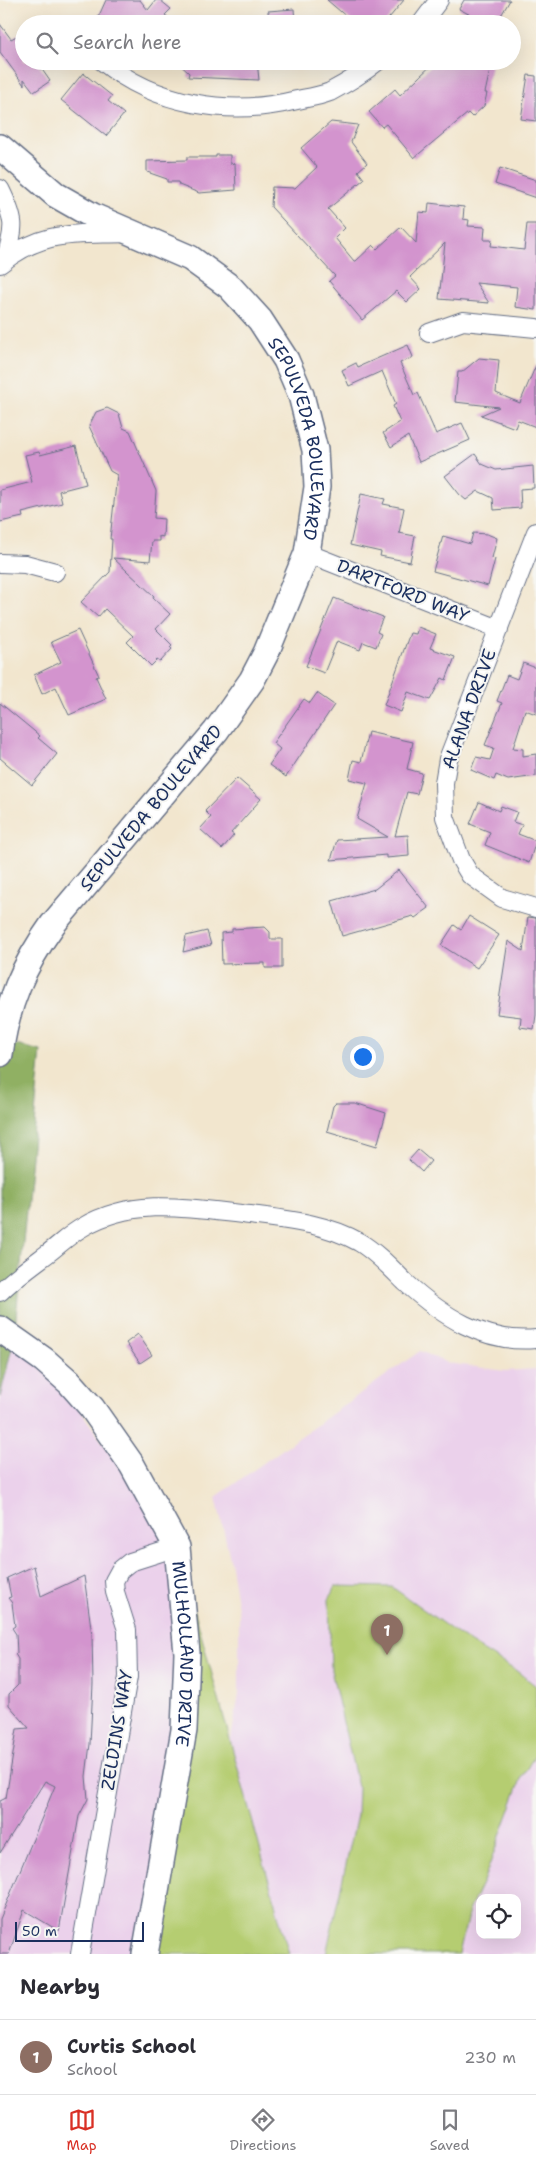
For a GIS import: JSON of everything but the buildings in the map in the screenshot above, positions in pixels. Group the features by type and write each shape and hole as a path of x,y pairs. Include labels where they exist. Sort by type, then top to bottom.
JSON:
{"main road":[{"name":"SEPULVEDA BOULEVARD","path":"0,147 56,195 93,216 190,258 230,287 260,320 286,360 301,395 315,450 317,487 307,553 266,653 235,706 37,946 16,988 8,1013 0,1054"},
{"name":"MULHOLLAND DRIVE","path":"0,1329 44,1360 69,1382 92,1408 132,1465 177,1547 187,1653 184,1730 145,1954"}],"street":[{"path":"427,15 438,0"},
{"path":"113,70 120,76 149,91 180,102 253,108 328,92 363,70"},
{"path":"0,189 13,215 13,230 2,262"},
{"path":"2,262 25,247 47,237 132,233"},
{"path":"429,333 463,321 536,328"},
{"name":"ALANA DRIVE","path":"536,532 448,759 444,782 445,817 461,860 470,874 502,898 536,908"},
{"name":"DARTFORD WAY","path":"307,553 499,629"},
{"path":"0,563 25,564 55,572"},
{"path":"0,1292 84,1226 109,1215 134,1208 183,1208 295,1221 318,1225 340,1233 361,1244 418,1294 461,1324 505,1338 536,1339"},
{"name":"ZELDINS WAY","path":"80,1954 128,1677 127,1630 114,1592 114,1581 120,1570 130,1562 177,1547"}],"shaded area":[{"path":"14,1339 44,1360 177,1547 184,1730 145,1954 0,1954 0,1397"},
{"path":"420,1351 448,1363 505,1371 536,1369 536,1954 193,1954 239,1694 239,1615 229,1554 216,1497"}],"green space":[{"path":"0,1041 41,1051 14,1339 0,1397"},
{"path":"177,1547 289,1954 145,1954 179,1769"},
{"path":"335,1586 392,1587 469,1642 518,1672 536,1686 536,1753 521,1779 485,1877 469,1911 459,1954 326,1954 357,1815 358,1787 331,1670 329,1599"}],"place":[{"name":"Curtis School","path":"387,1655"}]}
